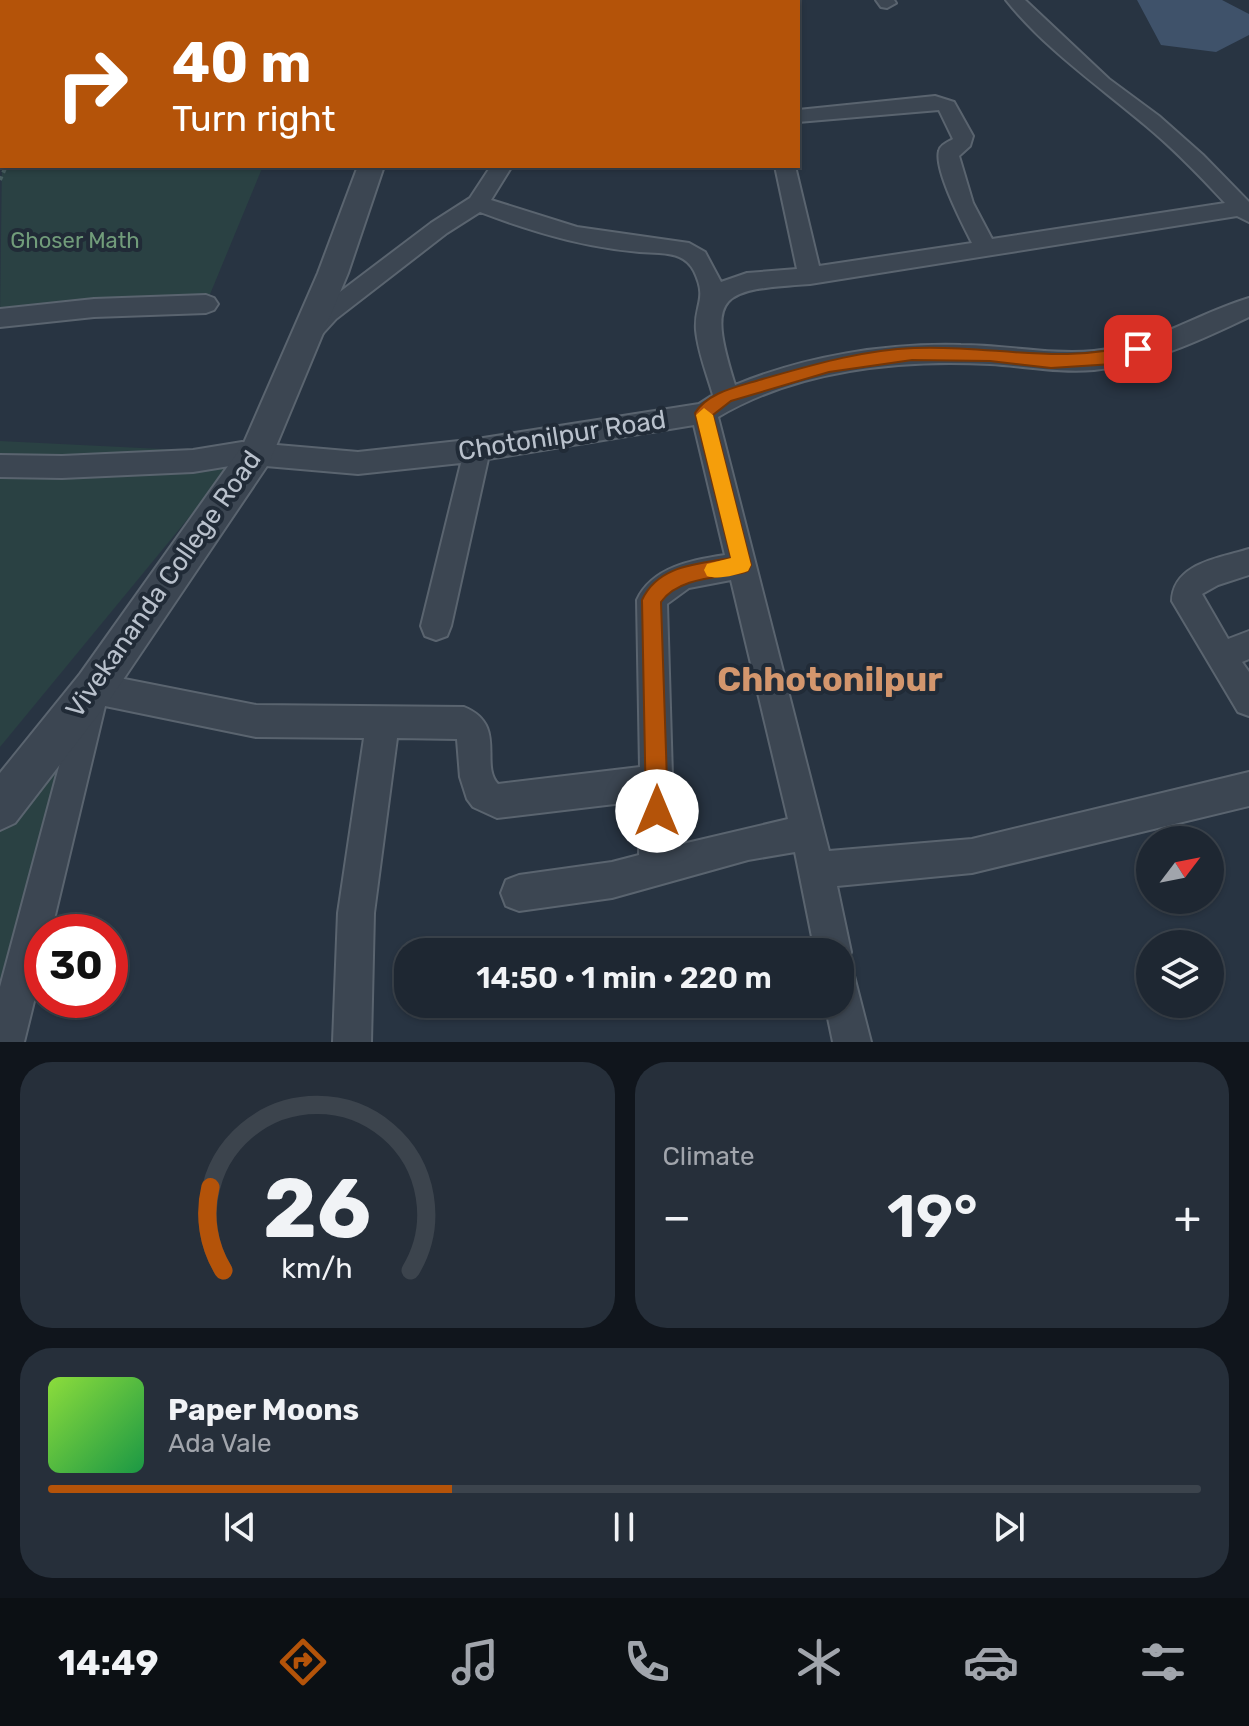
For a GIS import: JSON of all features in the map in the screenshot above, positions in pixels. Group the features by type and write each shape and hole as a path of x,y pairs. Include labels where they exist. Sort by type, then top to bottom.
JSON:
{"street":[{"path":"1015,0 1102,83 1152,120 1196,160 1245,211"},
{"path":"800,116 935,102 947,106 963,136 963,141 949,151 956,187 986,249"},
{"name":"Vivekananda College Road","path":"0,808 94,688 257,453 342,250 370,168"},
{"path":"306,336 328,313 439,228 478,203 501,168"},
{"path":"785,168 810,276"},
{"path":"478,203 564,234 691,252 706,272 715,297"},
{"path":"830,938 808,832 742,565 715,405 707,321 710,303 721,291 749,281 810,276 1245,211"},
{"path":"0,318 94,308 206,304"},
{"name":"Chotonilpur Road","path":"0,466 62,467 193,461 257,453 358,463 477,450 715,405 829,366 912,354 990,355 1051,362 1113,358 1249,307"},
{"path":"436,626 477,450"},
{"path":"1249,562 1209,575 1193,582 1187,589 1187,601 1235,650 1249,701"},
{"path":"656,869 652,600 662,585 682,576 742,565"},
{"path":"5,1042 94,688 238,719 464,723 471,728 477,741 476,780 479,790 486,798 497,801 657,782"},
{"path":"352,1042 356,913 383,720"},
{"path":"816,870 972,856 1249,789"},
{"path":"519,893 612,880 748,843 808,832"},
{"path":"847,1018 852,1042"}],"green space":[{"name":"Ghoser Math","path":"2,168 262,168 206,304 0,320"},
{"path":"0,441 242,453 0,747"},
{"path":"71,734 0,985 0,827"}],"water":[{"path":"1137,0 1222,0 1249,14 1249,35 1216,52 1161,45"}],"slow traffic":[{"path":"704,415 742,565 713,570"}],"district":[{"name":"Chhotonilpur","path":"830,679"}],"route":[{"path":"657,811 652,600 662,585 682,576 742,565 704,413 726,397 829,366 912,354 990,355 1051,362 1113,358 1138,349"}]}
